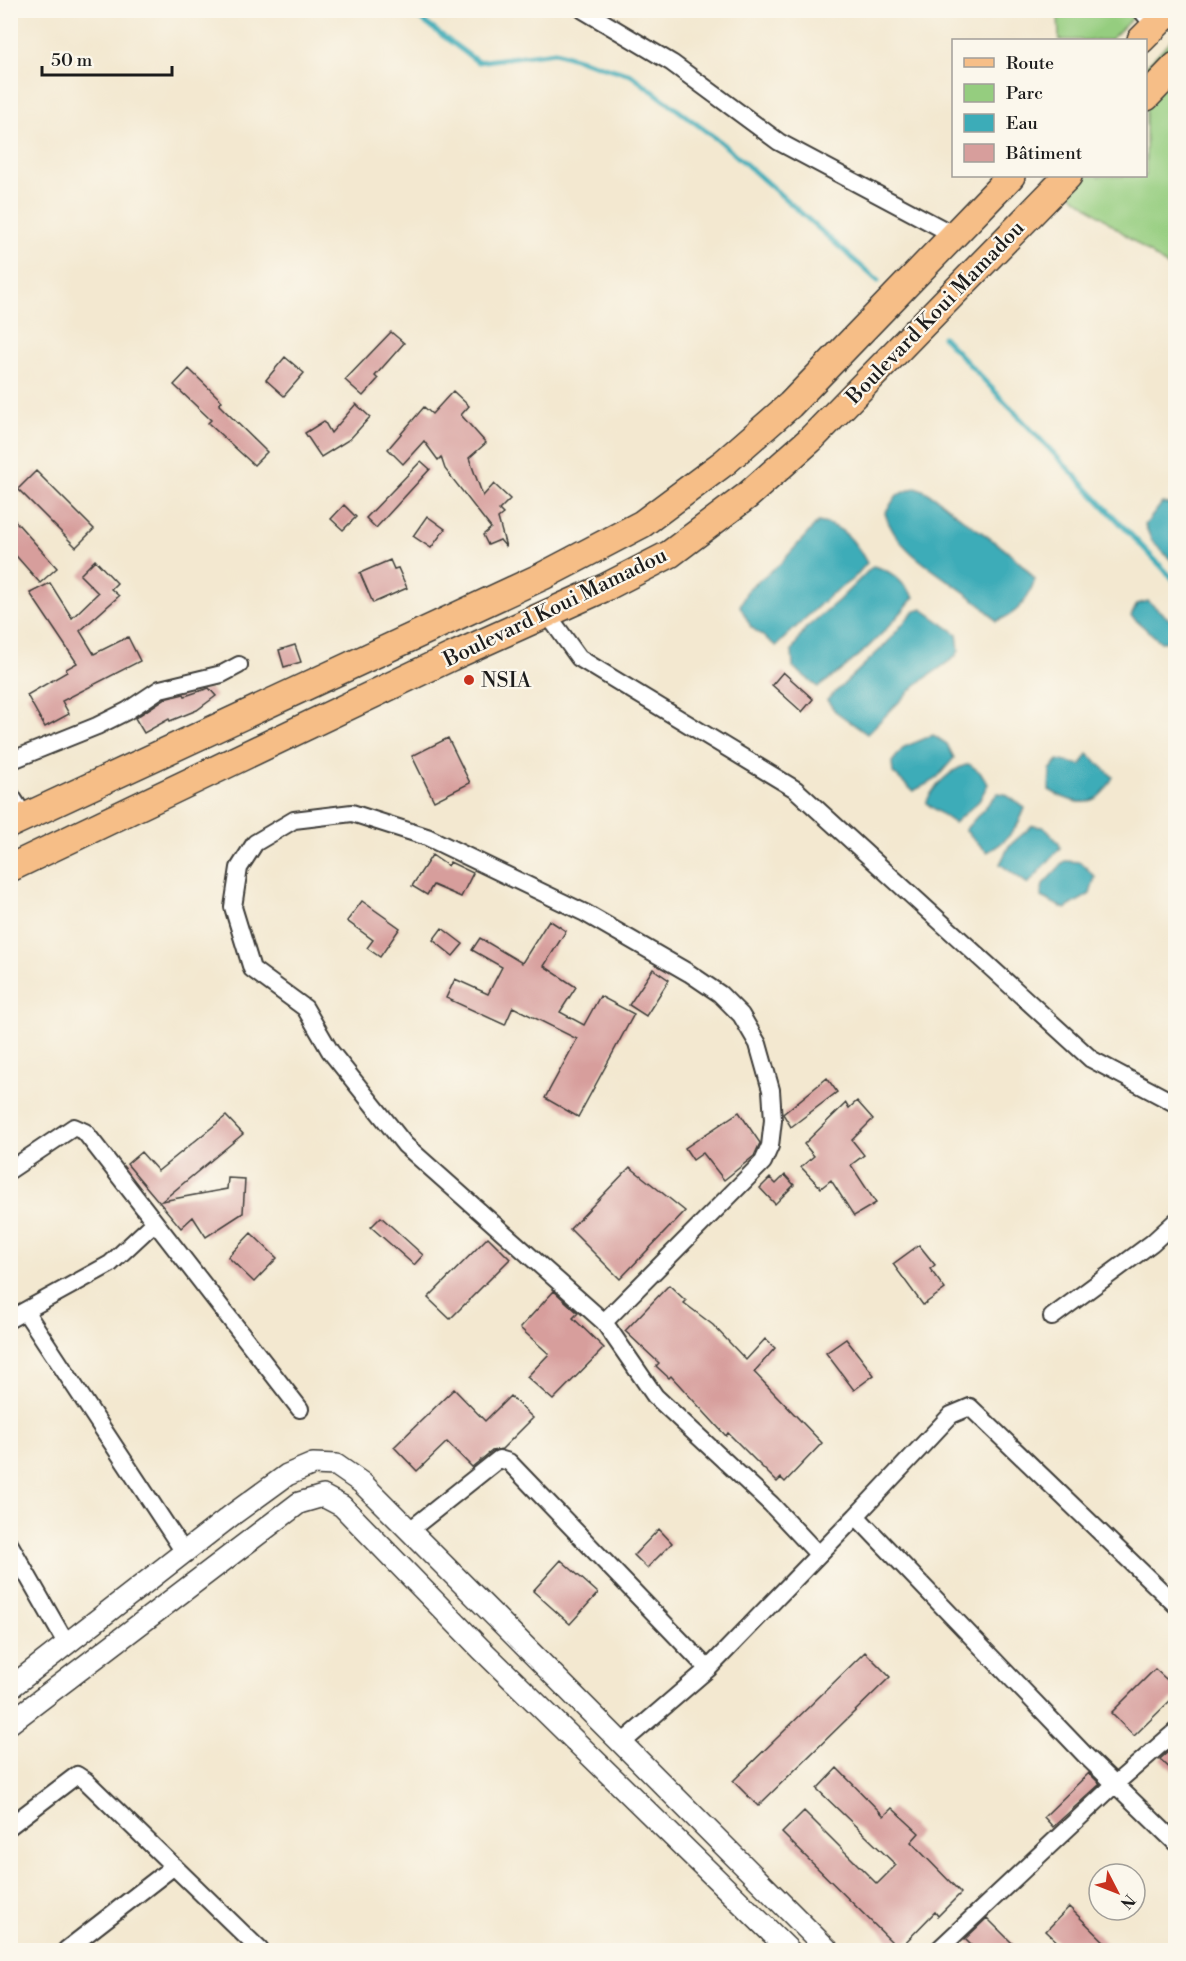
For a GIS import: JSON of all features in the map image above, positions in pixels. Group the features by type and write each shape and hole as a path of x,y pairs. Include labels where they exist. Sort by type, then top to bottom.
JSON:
{"main road":[{"path":"1147,96 1176,66"},
{"name":"Boulevard Koui Mamadou","path":"18,820 543,576 642,524 725,462 790,405 1010,177"},
{"name":"Boulevard Koui Mamadou","path":"10,868 452,657 548,615 670,554 747,496 810,440 1067,177"}],"street":[{"path":"583,10 672,63 779,142 954,235"},
{"path":"548,615 579,658 795,789 1090,1059 1176,1104"},
{"path":"10,761 107,721 160,689 222,674 239,665"},
{"path":"10,794 18,820"},
{"path":"604,1322 763,1162 770,1146 773,1120 771,1090 758,1044 741,1016 720,994 689,973 585,913 427,837 352,813 294,820 255,843 239,868 233,907 252,969 305,1008 330,1051 405,1145 604,1322 655,1396 771,1504 818,1554"},
{"path":"10,1170 74,1127 85,1132 300,1409"},
{"path":"1052,1317 1152,1243 1176,1221"},
{"path":"155,1222 110,1264 18,1315 184,1552"},
{"path":"622,1743 708,1669 951,1415 970,1407 1176,1605"},
{"path":"410,1530 499,1459 509,1462 708,1669"},
{"path":"10,1688 287,1475 313,1464 336,1465 362,1483 410,1530 828,1950"},
{"path":"323,1496 336,1465"},
{"path":"10,1723 299,1503 323,1496 342,1506 481,1649 789,1950"},
{"path":"856,1516 1114,1784 1176,1843"},
{"path":"10,1545 66,1643"},
{"path":"938,1950 1114,1784 1176,1731"},
{"path":"10,1826 77,1775 86,1780 174,1866 253,1948"},
{"path":"66,1950 174,1866"}],"green space":[{"path":"1058,11 1140,11 1111,39 1059,39"},
{"path":"1175,36 1175,272 1048,177 1147,177 1147,65"}],"water":[{"path":"916,487 935,497 1001,546 1035,579 1025,600 1016,610 996,621 983,607 918,559 904,545 892,530 885,513 897,495"},
{"path":"1162,503 1175,505 1175,564 1152,541 1145,525"},
{"path":"818,522 835,527 847,535 867,563 853,579 830,595 776,646 751,627 740,606 748,589 781,563"},
{"path":"873,566 891,574 914,597 870,646 818,687 793,667 792,650 805,629 839,600"},
{"path":"1148,601 1175,624 1172,641 1161,642 1131,616 1137,604"},
{"path":"922,609 957,634 959,650 955,657 916,685 867,734 835,711 827,700 885,645 913,612"},
{"path":"933,735 947,744 954,758 935,780 913,791 893,773 892,762 904,747"},
{"path":"1088,754 1113,777 1100,796 1093,800 1077,802 1049,790 1050,770 1058,760 1081,765"},
{"path":"969,764 981,773 988,784 979,801 954,823 926,803 933,790 943,779"},
{"path":"998,793 1005,794 1025,808 1011,834 987,852 965,830"},
{"path":"1032,826 1044,827 1059,843 1060,848 1028,884 1000,864 1009,846"},
{"path":"1065,861 1081,862 1095,877 1090,894 1065,909 1041,897 1043,884"}],"building":[{"path":"391,332 404,343 375,376 378,379 363,396 345,380"},
{"path":"285,357 304,373 284,396 266,380"},
{"path":"189,369 222,401 219,405 267,452 254,465 208,423 211,420 174,385"},
{"path":"453,391 469,406 461,415 486,443 469,458 483,496 494,484 510,499 499,510 503,514 498,518 506,547 500,540 488,545 483,535 491,528 445,469 441,457 438,460 424,441 403,464 388,449 424,407 432,414"},
{"path":"356,404 370,417 350,439 321,457 305,433 324,421 331,433"},
{"path":"421,461 430,469 376,528 366,518"},
{"path":"36,471 94,529 76,547 18,489"},
{"path":"344,505 356,517 343,530 331,519"},
{"path":"10,515 57,568 40,583 10,549"},
{"path":"427,516 445,529 431,548 413,536"},
{"path":"95,560 117,583 111,589 119,596 80,631 94,654 128,637 140,661 62,701 69,714 45,727 27,695 67,672 66,669 77,663 30,593 50,583 72,618 98,593 80,575"},
{"path":"390,560 394,569 398,568 407,588 373,603 360,573"},
{"path":"295,645 301,662 284,667 279,650"},
{"path":"783,672 813,699 802,712 772,685"},
{"path":"209,688 216,696 197,710 170,721 169,719 144,733 135,718 164,699 184,694 185,696"},
{"path":"448,738 470,783 434,801 412,756"},
{"path":"432,855 448,866 450,862 473,873 461,897 433,885 427,895 412,886"},
{"path":"362,901 400,928 380,957 367,948 373,940 347,921"},
{"path":"549,920 566,931 544,966 576,987 560,1012 584,1025 600,996 634,1014 578,1117 545,1098 577,1039 513,1007 505,1025 446,998 455,979 488,994 502,967 472,950 480,938 522,963"},
{"path":"442,928 463,944 453,956 433,940"},
{"path":"653,969 669,980 646,1016 629,1005"},
{"path":"827,1078 837,1092 791,1127 783,1114"},
{"path":"857,1101 873,1119 852,1140 864,1155 851,1165 876,1203 854,1216 831,1180 821,1188 801,1167 814,1156 804,1144 846,1103 849,1108"},
{"path":"739,1112 760,1143 754,1156 724,1180 703,1153 693,1160 685,1148"},
{"path":"226,1116 243,1134 162,1201 227,1189 228,1178 245,1179 243,1213 206,1237 193,1217 181,1228 127,1164 141,1152 158,1171"},
{"path":"630,1167 685,1211 620,1279 570,1229"},
{"path":"785,1175 794,1185 775,1204 760,1188 770,1178 776,1184"},
{"path":"381,1217 423,1255 414,1265 371,1227"},
{"path":"251,1233 277,1258 254,1282 228,1257"},
{"path":"488,1237 510,1259 450,1319 428,1298"},
{"path":"919,1245 935,1265 930,1269 945,1289 923,1305 893,1264"},
{"path":"669,1285 686,1301 684,1303 713,1325 746,1360 765,1339 775,1348 754,1372 822,1443 785,1482 781,1478 777,1482 728,1433 726,1436 671,1376 669,1378 656,1366 659,1363 625,1331"},
{"path":"554,1291 578,1313 573,1318 604,1348 553,1400 527,1377 549,1354 520,1328"},
{"path":"846,1339 874,1375 854,1390 826,1353"},
{"path":"454,1389 485,1421 510,1396 533,1418 502,1449 492,1451 472,1467 447,1442 417,1471 394,1447"},
{"path":"659,1529 672,1543 647,1568 634,1555"},
{"path":"561,1560 598,1593 570,1624 533,1591"},
{"path":"865,1652 890,1677 758,1806 733,1781"},
{"path":"1155,1669 1176,1688 1176,1695 1134,1736 1111,1713"},
{"path":"1176,1745 1176,1774 1160,1759"},
{"path":"837,1768 884,1816 892,1808 919,1833 911,1842 961,1893 938,1916 935,1912 899,1949 782,1833 804,1811 877,1884 896,1865 817,1789"},
{"path":"1089,1773 1100,1784 1053,1827 1044,1817"},
{"path":"1069,1907 1113,1950 1066,1950 1046,1931"},
{"path":"987,1918 1019,1950 976,1950 965,1939"}],"waterway":[{"path":"408,10 478,62 555,52 631,75 722,143 878,281"},
{"path":"943,337 1176,582"}],"place":[{"name":"NSIA","path":"469,680"}]}
